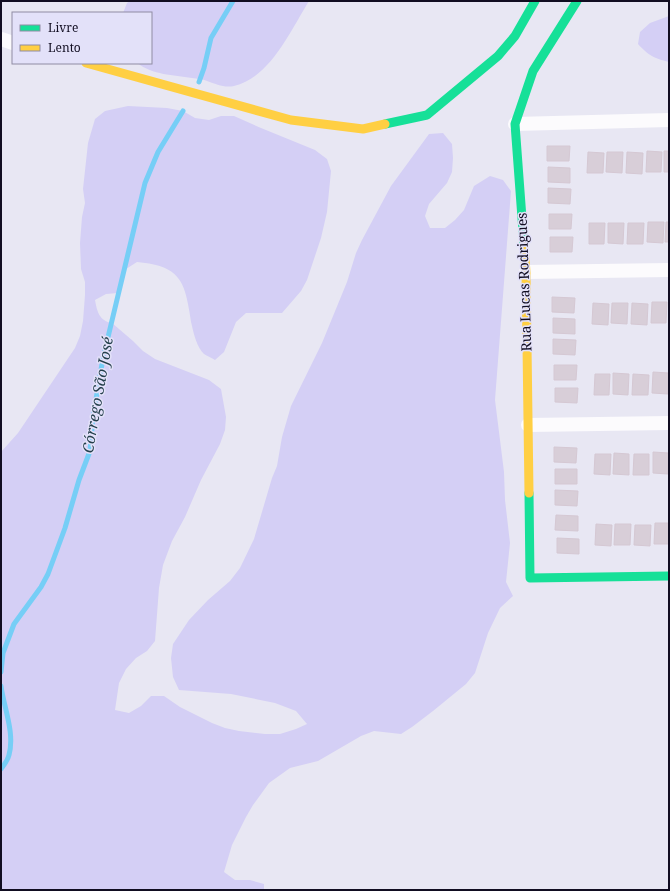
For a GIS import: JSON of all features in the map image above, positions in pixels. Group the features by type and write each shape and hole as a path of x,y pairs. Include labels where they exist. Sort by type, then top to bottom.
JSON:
{"street":[{"path":"90,64 291,120 363,129 427,115 498,56 515,36 535,1"},
{"name":"Rua Lucas Rodrigues","path":"577,1 533,71 515,124 526,272 530,578 669,576"},
{"path":"1,40 12,43"},
{"path":"515,124 669,120"},
{"path":"526,272 669,270"},
{"path":"528,425 669,423"}],"shaded area":[{"path":"130,1 309,1 287,39 269,63 247,81 234,86 220,85 202,79 156,72 138,64 152,64 152,12 123,12 127,3"},
{"path":"669,16 669,62 652,56 638,44 640,32 650,23"},
{"path":"128,106 167,108 183,111 195,118 209,120 221,116 234,116 315,150 327,159 331,171 327,212 321,238 307,280 301,291 282,313 246,313 236,322 224,352 215,360 204,354 199,348 192,326 184,288 180,280 173,273 164,268 153,264 137,262 126,269 118,293 106,294 95,300 101,318 112,323 143,351 155,359 209,380 221,389 226,417 225,430 220,444 172,541 163,565 159,588 155,641 147,651 136,658 126,669 119,683 115,710 129,713 141,706 151,696 164,696 180,707 212,723 239,731 280,734 307,724 296,711 275,703 231,694 179,690 173,677 171,658 173,644 189,620 208,600 230,581 240,568 254,539 277,466 282,437 291,406 322,343 347,282 356,253 391,186 429,134 443,133 452,144 453,158 452,172 447,183 429,204 425,216 430,228 445,228 455,220 464,210 474,186 490,176 503,180 511,191 495,400 504,472 505,500 510,543 506,582 513,596 500,608 488,633 475,673 466,684 433,711 401,734 374,731 361,736 318,761 290,768 269,783 246,817 232,845 224,872 235,880 250,880 264,884 264,890 1,890 1,452 18,433 75,348 80,336 83,321 85,282 81,269 80,243 82,217 85,203 83,189 88,143 95,119 105,111"}],"building":[{"path":"547,146 570,146 569,161 547,161"},
{"path":"647,151 662,152 661,172 646,172"},
{"path":"664,151 669,151 669,172 664,172"},
{"path":"588,152 604,153 603,173 587,173"},
{"path":"607,152 623,152 622,173 606,172"},
{"path":"627,152 643,153 642,174 626,173"},
{"path":"548,167 570,168 570,183 548,182"},
{"path":"548,188 571,189 570,204 548,203"},
{"path":"549,214 572,214 571,229 549,229"},
{"path":"648,222 664,222 663,243 647,242"},
{"path":"666,222 669,222 669,242 665,242"},
{"path":"589,223 605,223 604,244 589,244"},
{"path":"608,223 624,223 623,244 608,243"},
{"path":"628,223 644,223 643,244 627,244"},
{"path":"550,237 573,237 572,252 550,252"},
{"path":"552,297 575,298 574,313 552,312"},
{"path":"652,302 667,302 666,323 651,323"},
{"path":"593,303 609,304 608,325 592,324"},
{"path":"612,303 628,303 627,324 611,323"},
{"path":"632,303 648,304 647,325 631,324"},
{"path":"553,318 575,319 575,334 553,333"},
{"path":"553,339 576,340 575,355 553,354"},
{"path":"554,365 577,365 576,380 554,380"},
{"path":"653,372 669,373 668,394 652,393"},
{"path":"613,373 629,374 628,395 613,394"},
{"path":"595,374 610,374 609,395 594,395"},
{"path":"633,374 649,375 648,395 632,395"},
{"path":"555,388 578,388 577,403 555,402"},
{"path":"554,447 577,448 576,463 554,462"},
{"path":"653,452 669,453 668,474 653,473"},
{"path":"614,453 629,454 629,475 613,474"},
{"path":"595,454 611,454 610,475 594,474"},
{"path":"634,454 649,454 649,475 633,475"},
{"path":"555,469 577,469 577,484 555,484"},
{"path":"555,490 578,491 577,506 555,505"},
{"path":"556,515 578,516 578,531 555,530"},
{"path":"655,523 669,523 669,544 654,544"},
{"path":"596,524 612,525 611,546 595,545"},
{"path":"615,524 631,524 630,545 614,545"},
{"path":"635,525 651,525 650,546 634,545"},
{"path":"557,538 579,539 579,554 557,553"}],"waterway":[{"name":"Córrego São José","path":"199,82 211,38 233,1"},
{"name":"Córrego São José","path":"1,672 3,653 14,624 41,587 48,574 65,528 79,480 90,451 93,417 103,358 145,183 158,152 183,111"},
{"name":"Córrego São José","path":"1,686 11,738 11,747 8,757 1,769"}],"traffic: fast":[{"path":"385,124 427,115 498,56 515,36 535,1"},
{"path":"524,245 515,124 533,71 577,1"},
{"path":"529,493 530,578 669,576"}],"traffic: slow":[{"path":"90,64 291,120 363,129 385,124"},
{"path":"524,245 526,272 529,493"}]}
